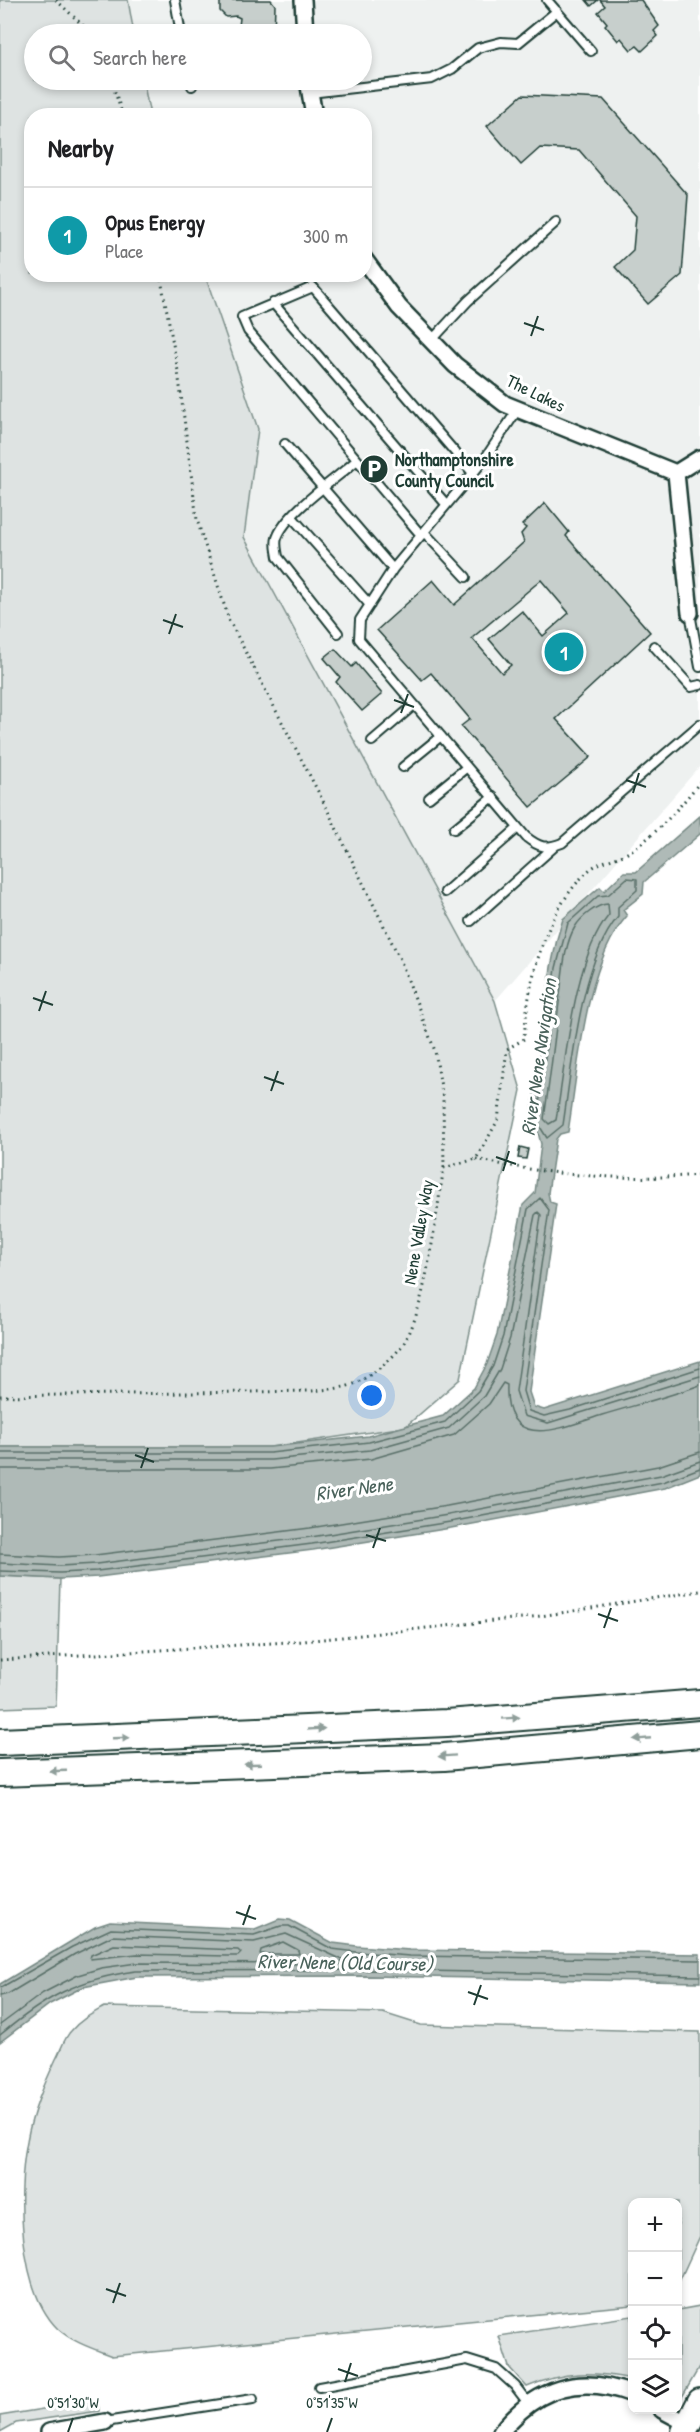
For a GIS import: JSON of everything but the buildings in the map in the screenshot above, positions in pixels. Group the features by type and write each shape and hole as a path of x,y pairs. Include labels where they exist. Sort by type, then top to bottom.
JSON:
{"highway":[{"path":"0,1742 447,1723 700,1703"},
{"path":"0,1773 444,1757 700,1734"}],"main road":[{"path":"686,2428 700,2401"}],"street":[{"path":"303,0 304,24"},
{"path":"310,90 313,108"},
{"name":"The Lakes","path":"372,270 399,307 455,365 506,404 676,473"},
{"path":"690,613 676,473 700,458"},
{"path":"501,2432 528,2403 558,2389 587,2385 616,2388 628,2392"},
{"path":"668,2414 686,2428"},
{"path":"49,2432 73,2430 105,2422"}],"lane":[{"path":"175,0 180,24"},
{"path":"547,0 591,51"},
{"path":"372,82 432,78 452,69 478,48 501,42 518,43 557,11"},
{"path":"432,340 468,301 556,222"},
{"path":"466,577 422,534 357,460 243,323 242,317 313,287 472,472"},
{"path":"273,303 446,504"},
{"path":"518,409 484,460 393,569 360,620 359,639 518,828 538,847 562,843 700,724"},
{"path":"285,444 393,569"},
{"path":"338,633 278,557 278,536 292,517 357,460"},
{"path":"292,517 370,605"},
{"path":"690,613 700,667"},
{"path":"654,646 691,687 700,685"},
{"path":"372,741 414,705"},
{"path":"403,767 441,736"},
{"path":"429,798 467,767"},
{"path":"454,829 493,797"},
{"path":"445,892 518,828"},
{"path":"471,921 556,845"},
{"path":"319,2387 467,2360 496,2369 515,2386 528,2403"},
{"path":"105,2422 253,2399"}],"path":[{"path":"56,0 81,24"},
{"path":"114,90 120,108"},
{"path":"161,282 178,371 197,520 225,609 400,959 435,1051 443,1099 444,1168"},
{"path":"700,782 676,812 642,844 624,855 607,859 589,870 562,902 541,947 526,1019 525,1039 507,1049 498,1120 476,1159 553,1174 656,1178 700,1174"},
{"name":"Nene Valley Way","path":"0,1396 312,1391 356,1384 381,1366 402,1346 414,1320 424,1281 444,1168 476,1159"},
{"path":"0,1660 303,1641 541,1616 700,1591"}],"shaded area":[{"path":"0,0 128,0 132,24 24,24 24,90 145,90 149,108 24,108 24,282 207,282 258,429 244,537 495,1001 521,1090 460,1379 405,1427 270,1447 0,1447"},
{"path":"128,0 700,0 700,766 495,1001 244,537 258,429 207,282 372,282 372,108 149,108 145,90 372,90 372,24 132,24"},
{"path":"0,1576 60,1579 56,1706 0,1708"},
{"path":"104,2007 383,2013 421,2025 700,2032 700,2236 682,2275 682,2198 628,2198 628,2305 112,2356 64,2334 45,2312 28,2266 24,2240 22,2186 29,2130 39,2099 64,2041 82,2020"},
{"path":"700,2306 700,2366 682,2397 682,2360 682,2309"},
{"path":"628,2317 628,2378 591,2374 566,2375 527,2387 509,2367 499,2336"},
{"path":"98,2400 99,2411 16,2423 0,2432 0,2416"}],"water":[{"name":"River Nene","path":"700,816 700,834 644,882 643,894 623,910 627,916 613,936 601,961 580,1049 568,1132 560,1134 556,1139 548,1193 550,1202 556,1204 529,1392 534,1407 544,1410 700,1361 700,1474 665,1488 451,1528 313,1550 98,1577 60,1579 0,1576 0,1447 270,1447 368,1436 443,1416 474,1388 487,1364 497,1335 523,1205 535,1193 541,1144 538,1132 530,1126 551,967 563,919 600,887 604,891 624,872 636,872"},
{"name":"River Nene (Old Course)","path":"279,1919 290,1920 333,1943 357,1946 410,1950 700,1954 700,1982 369,1976 137,1977 83,1987 50,2004 0,2042 0,1984 95,1927 110,1922 255,1929"}],"place":[{"name":"Northamptonshire County Council","path":"374,469"},
{"name":"Opus Energy","path":"564,652"}],"water label":[{"name":"River Nene Navigation","path":"538,1057"}]}
